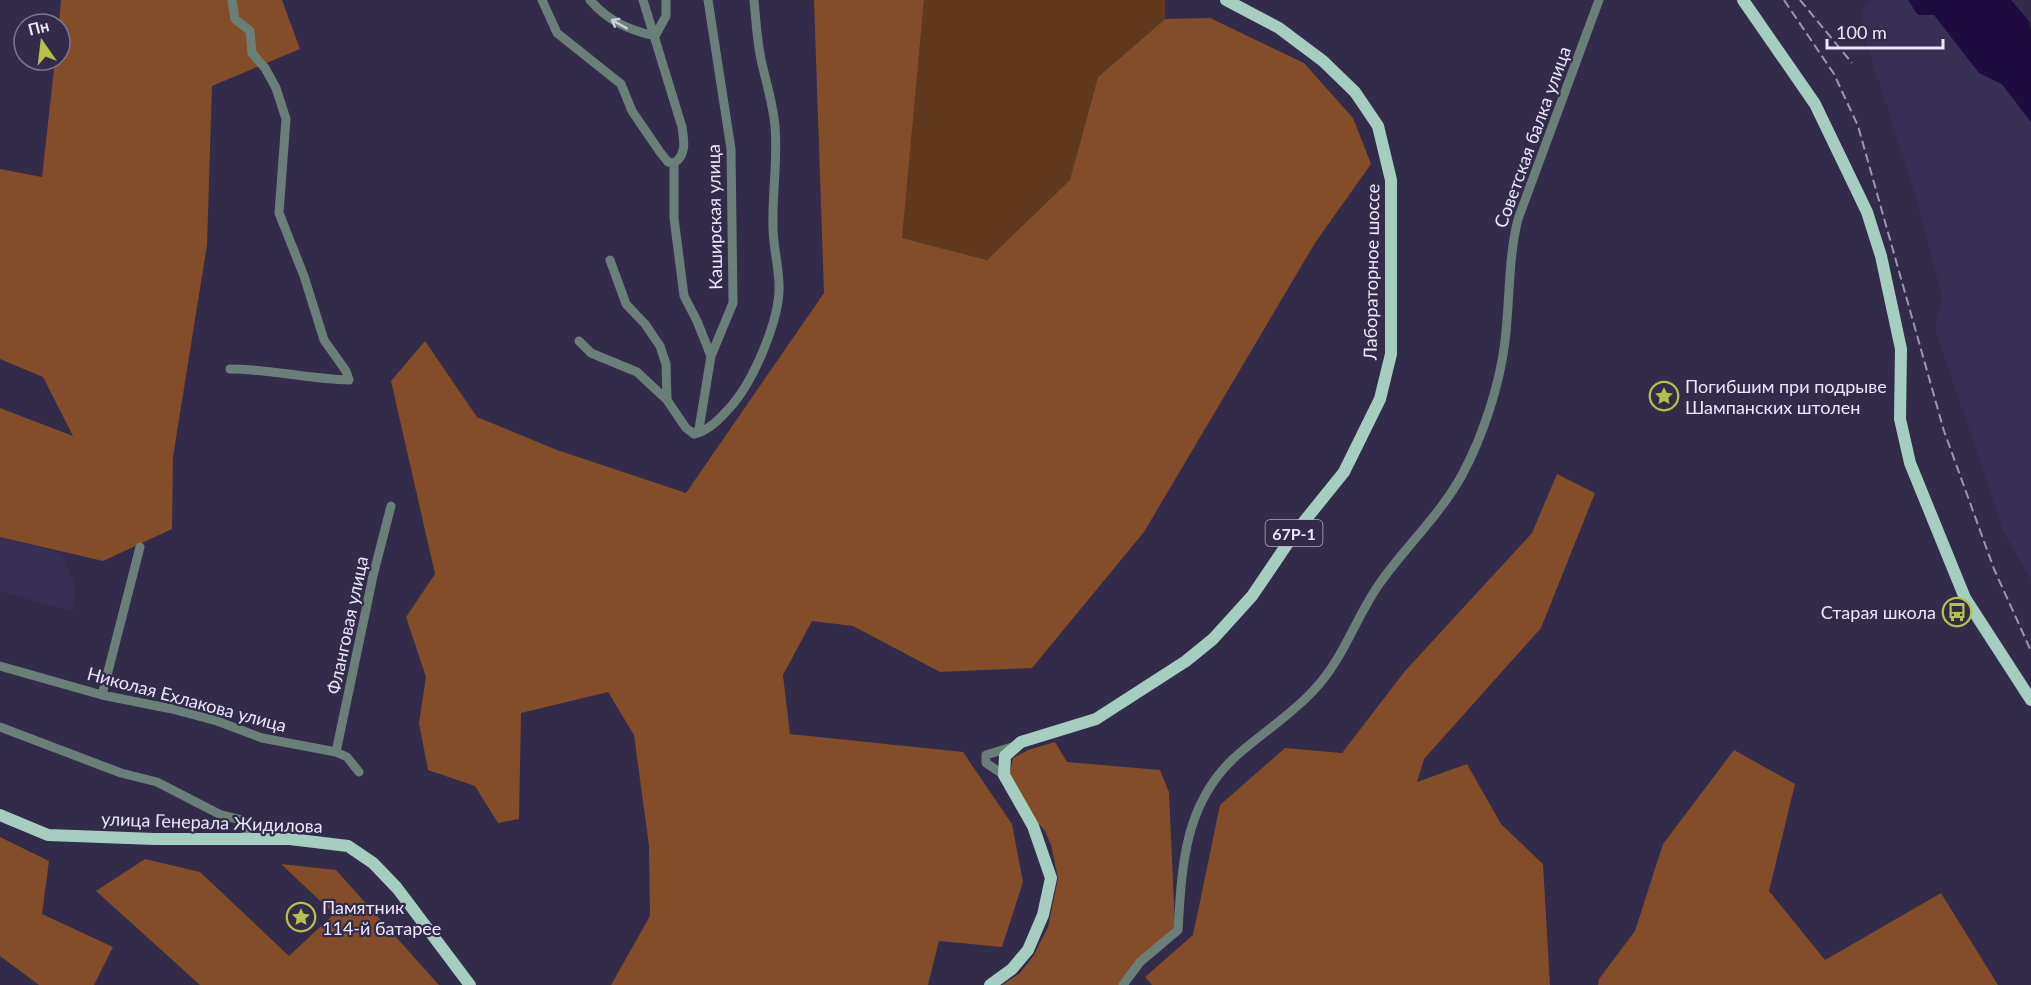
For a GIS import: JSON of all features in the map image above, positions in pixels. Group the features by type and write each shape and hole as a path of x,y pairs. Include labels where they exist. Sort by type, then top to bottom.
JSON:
{"main road":[{"name":"Лабораторное шоссе","path":"1015,746 1096,719 1186,661 1214,639 1252,596 1294,534 1344,472 1380,399 1391,354 1391,180 1378,126 1355,92 1323,61 1279,28 1226,0"},
{"path":"1743,0 1815,104 1867,212 1881,256 1901,349 1900,419 1910,463 1965,598 2031,700"},
{"path":"990,985 1012,969 1028,950 1043,915 1051,878 1038,836 1005,775 1005,756 1015,746"},
{"name":"улица Генерала Жидилова","path":"0,815 48,835 155,839 290,838 348,846 373,863 397,888 470,985"}],"street":[{"path":"230,369 263,369 328,380 349,380 346,371 324,340 304,276 283,227 279,213 286,119 276,88 265,68 252,53 250,31 236,19 232,0"},
{"path":"542,0 556,33 621,84 633,111 660,152 668,162 674,163"},
{"path":"590,0 613,21 634,32 655,36"},
{"path":"643,0 685,146 682,155 674,163 674,218 684,297 697,321 711,356"},
{"path":"655,36 666,16 666,0"},
{"name":"Каширская улица","path":"697,431 711,356 733,303 731,148 708,0"},
{"path":"579,341 591,353 637,372 667,400 686,428 703,432 724,414 746,388 767,341 779,287 773,241 772,209 777,165 775,129 772,102 761,62 754,0"},
{"name":"Советская балка улица","path":"1124,985 1140,962 1178,930 1179,902 1191,823 1203,795 1233,759 1312,692 1329,673 1345,649 1362,611 1381,582 1438,512 1464,471 1494,394 1500,371 1508,310 1512,243 1518,219 1599,0"},
{"path":"610,260 626,304 645,324 660,346 666,364 667,400"},
{"name":"Фланговая улица","path":"336,752 373,576 391,506"},
{"path":"102,695 140,547"},
{"name":"Николая Ехлакова улица","path":"0,666 102,695 172,709 262,738 336,752 347,757 359,772"},
{"path":"0,727 121,773 157,782 221,815 242,820 248,837"},
{"path":"1005,775 986,763 986,756 1015,746"}],"shaded area":[{"path":"61,0 282,0 300,49 212,86 207,245 173,457 172,529 103,561 0,537 0,408 73,436 43,377 0,359 0,169 42,177 54,72 72,72 72,12 60,12"},
{"path":"814,0 924,0 902,238 987,260 1070,180 1098,77 1165,19 1210,18 1304,63 1353,118 1371,164 1315,243 1144,532 1032,668 940,672 853,626 812,621 783,675 790,734 963,752 1012,824 1023,882 1002,947 939,941 928,985 611,985 650,916 649,846 634,735 608,692 521,713 519,819 498,823 475,786 428,770 419,723 426,677 406,617 435,574 391,381 425,341 477,417 557,450 686,493 824,293"},
{"path":"924,0 1165,0 1165,19 1098,77 1071,180 987,260 901,238"},
{"path":"1871,0 1908,0 1918,15 1934,14 1979,73 2001,84 2031,122 2031,580 2003,530 1935,329 1942,297 1913,186 1869,53 1862,17 1864,6"},
{"path":"1908,0 2011,0 2029,21 2031,30 2031,122 2002,84 1979,73 1934,15 1918,15"},
{"path":"1557,474 1595,493 1541,628 1424,759 1417,782 1467,764 1501,824 1543,864 1550,985 1152,985 1145,977 1193,935 1220,805 1285,748 1342,753 1405,671 1532,533"},
{"path":"0,537 62,553 75,585 74,611 0,592"},
{"path":"1055,742 1067,762 1160,770 1169,792 1175,926 1131,967 1120,985 1002,985 1020,973 1034,955 1048,927 1058,878 1051,845 1045,831 1033,817 1009,777 1013,758 1028,750"},
{"path":"1734,750 1795,784 1769,891 1825,960 1941,893 1998,985 1598,985 1599,979 1635,931 1663,844"},
{"path":"0,837 49,861 42,914 113,947 94,985 39,985 0,956"},
{"path":"145,859 200,872 289,956 334,914 281,864 336,870 439,985 200,985 96,891"}],"railway":[{"path":"1784,0 1834,74 1858,126 1944,431 1994,569 2031,651"},
{"path":"1800,0 1852,63"}],"place":[{"name":"Погибшим при подрыве Шампанских штолен","path":"1664,396"},
{"name":"Старая школа","path":"1957,612"},
{"name":"Памятник 114-й батарее","path":"301,917"}]}
